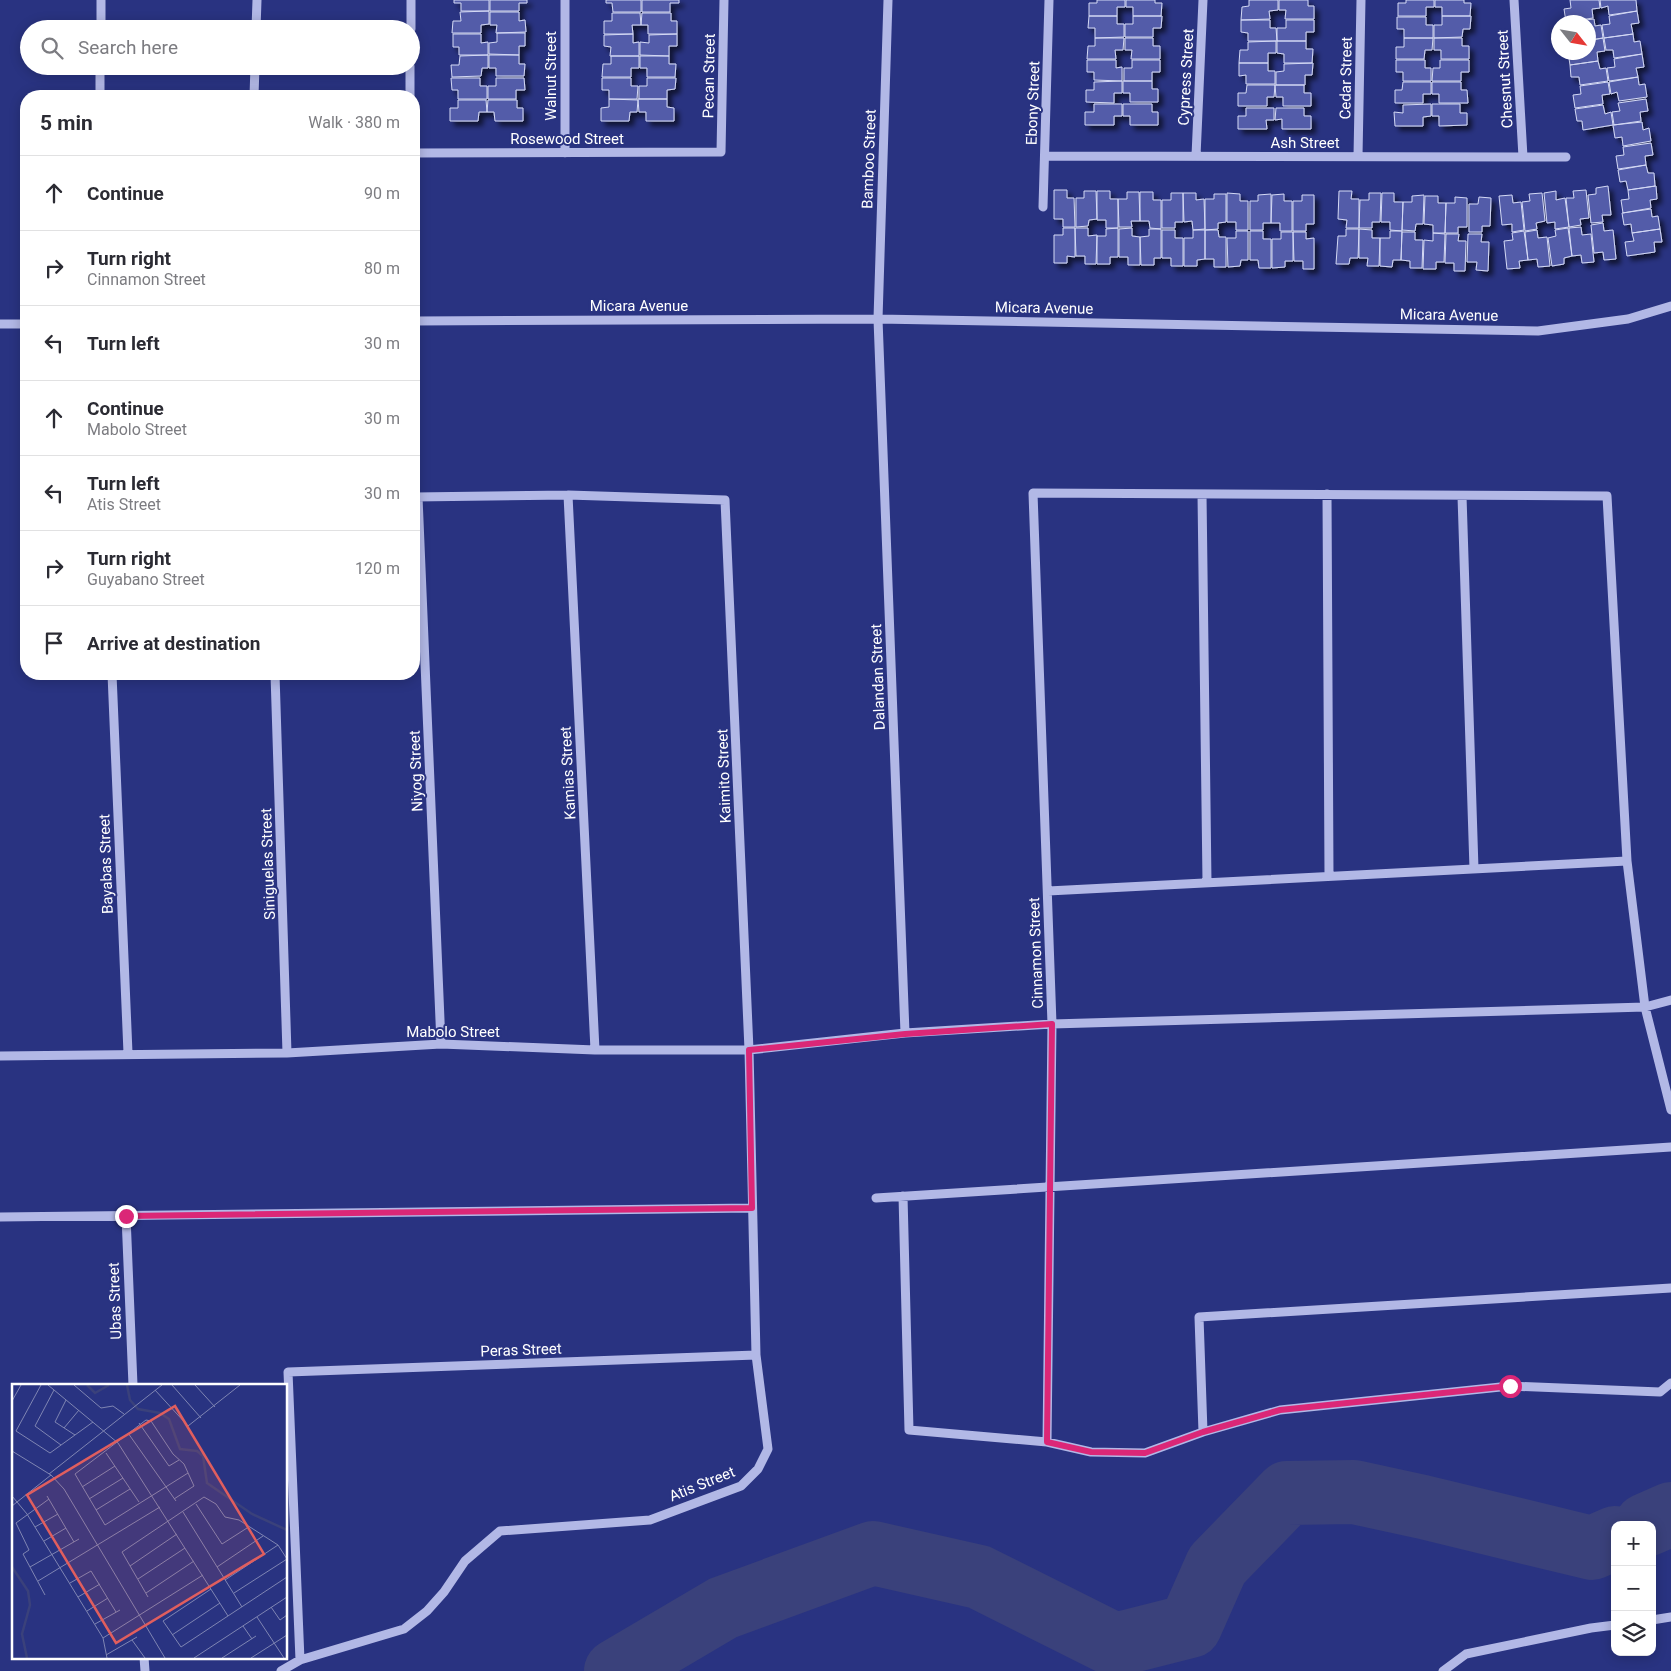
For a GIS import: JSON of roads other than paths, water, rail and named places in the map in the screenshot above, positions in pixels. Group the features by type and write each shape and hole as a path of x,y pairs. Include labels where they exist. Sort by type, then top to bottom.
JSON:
{"street":[{"path":"101,0 101,20"},
{"path":"256,20 257,0"},
{"path":"411,0 411,20"},
{"name":"Walnut Street","path":"565,0 565,153"},
{"name":"Pecan Street","path":"721,152 724,0"},
{"name":"Bamboo Street","path":"878,319 888,0"},
{"name":"Ebony Street","path":"1043,208 1049,0"},
{"name":"Cypress Street","path":"1196,156 1203,0"},
{"name":"Cedar Street","path":"1358,156 1361,0"},
{"name":"Chesnut Street","path":"1514,0 1523,157"},
{"path":"100,75 100,90"},
{"path":"254,90 255,75"},
{"path":"410,75 410,90"},
{"name":"Rosewood Street","path":"420,153 721,152"},
{"name":"Ash Street","path":"1045,156 1566,157"},
{"name":"Micara Avenue","path":"420,321 878,319 1538,331 1628,319 1671,306"},
{"name":"Dalandan Street","path":"878,319 905,1034"},
{"path":"0,324 20,324"},
{"name":"Cinnamon Street","path":"1047,1442 1052,1024 1032,493 1202,494"},
{"path":"1207,882 1202,494 1607,496 1626,861 1644,1007 1671,1110"},
{"path":"1327,494 1329,876"},
{"path":"420,497 568,495"},
{"name":"Kaimito Street","path":"568,495 726,500 749,1050"},
{"name":"Kamias Street","path":"568,495 595,1050"},
{"path":"1462,496 1474,869"},
{"name":"Niyog Street","path":"420,585 441,1044"},
{"name":"Bayabas Street","path":"112,680 128,1053"},
{"name":"Siniguelas Street","path":"275,680 288,1053"},
{"path":"1048,891 1626,861"},
{"name":"Mabolo Street","path":"0,1056 128,1053 288,1053 441,1044 595,1050 749,1050 905,1034 1052,1024 1644,1007 1671,1000"},
{"name":"Atis Street","path":"281,1671 300,1660 404,1629 427,1612 444,1592 465,1561 500,1531 650,1520 741,1486 758,1469 768,1449 756,1355 749,1050"},
{"path":"876,1198 1671,1147"},
{"path":"903,1196 909,1430 1047,1442 1091,1452 1145,1453 1203,1432 1280,1410 1510,1386 1660,1392 1671,1382"},
{"path":"0,1217 752,1208"},
{"name":"Ubas Street","path":"126,1216 133,1384"},
{"path":"1203,1432 1199,1317 1671,1288"},
{"name":"Peras Street","path":"300,1660 288,1372 756,1355"},
{"path":"1656,1619 1671,1617"},
{"path":"1443,1671 1466,1654 1611,1626"},
{"path":"144,1658 144,1671"}],"waterway":[{"path":"616,1671 723,1608 873,1553 979,1577 1115,1645 1190,1626 1217,1565 1287,1493 1354,1492 1592,1548 1611,1540"},
{"path":"1655,1521 1671,1514"}]}
